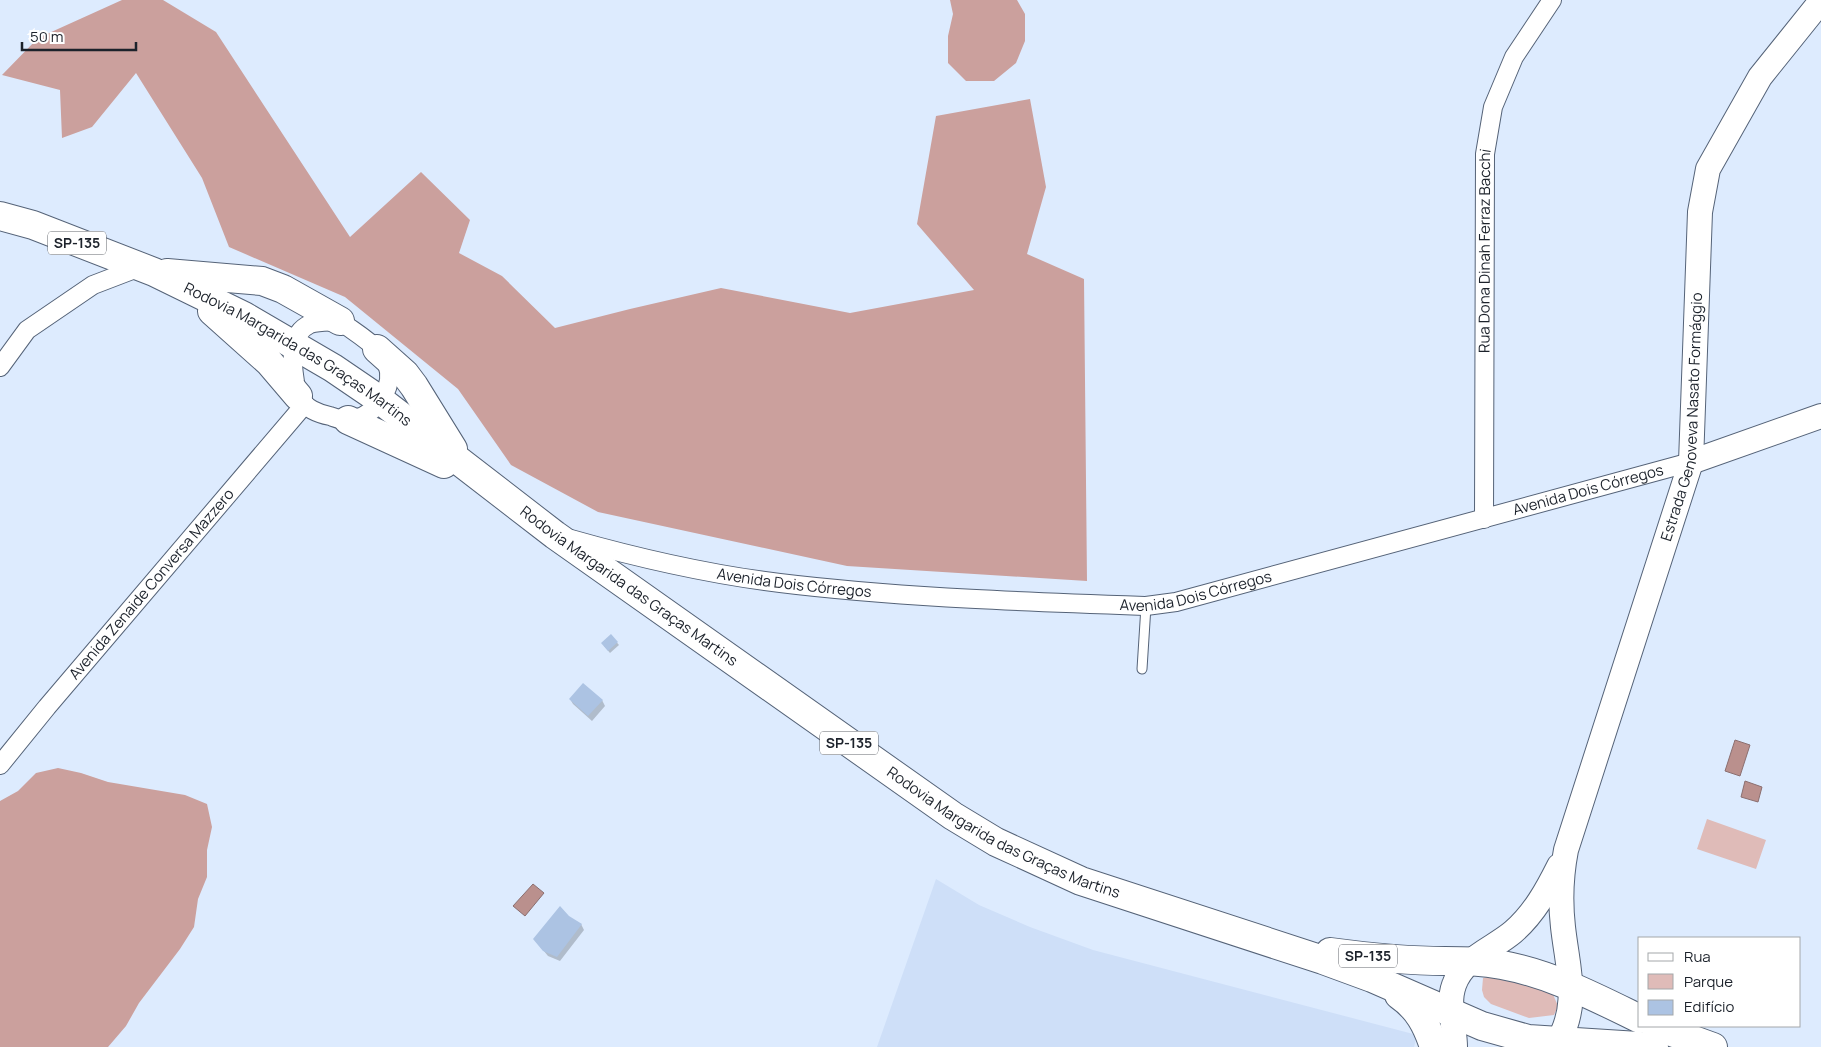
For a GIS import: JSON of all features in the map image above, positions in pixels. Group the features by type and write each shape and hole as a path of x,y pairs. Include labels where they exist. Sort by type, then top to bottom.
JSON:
{"main road":[{"name":"Rodovia Margarida das Graças Martins","path":"0,216 33,225 147,270 189,289 244,316 334,368 380,400 555,535 906,784 996,842 1081,881 1265,940 1372,978 1482,1026 1506,1034 1556,1044 1654,1047"},
{"path":"147,270 262,281 283,289 340,322"},
{"path":"189,289 269,362 302,400"},
{"path":"348,420 456,470 467,469 405,374 377,349"},
{"name":"Rodovia Margarida das Graças Martins","path":"1265,940 1297,947 1351,954 1445,961 1472,960 1501,964 1530,971 1571,986 1596,996 1638,1018"},
{"path":"1372,978 1404,998 1416,1009 1426,1025 1434,1047"},
{"path":"1658,1027 1713,1047"}],"street":[{"name":"Rua Dona Dinah Ferraz Bacchi","path":"1484,519 1485,154 1493,107 1514,57 1552,0"},
{"name":"Estrada Genoveva Nasato Formággio","path":"1455,1047 1453,987 1457,977 1472,960 1500,942 1522,923 1542,898 1566,850 1691,462 1700,212 1708,169 1760,77 1821,1"},
{"path":"0,367 27,330 93,285 147,270"},
{"path":"340,322 377,349 387,362 389,373 387,387 374,409 348,420 321,415 302,400 292,363 294,344 302,330 311,324 340,322"},
{"name":"Avenida Zenaide Conversa Mazzero","path":"0,765 302,400"},
{"name":"Avenida Dois Córregos","path":"555,535 629,555 712,572 796,585 913,595 1146,606 1176,602 1691,462 1821,416"},
{"name":"Estrada Genoveva Nasato Formággio","path":"1556,1044 1568,1023 1571,1003 1571,986 1561,903 1561,886 1566,850"}],"lane":[{"path":"1142,669 1146,606"}],"shaded area":[{"path":"122,0 163,0 216,32 350,237 421,172 470,220 459,253 502,276 555,328 721,288 850,313 974,290 917,224 936,116 1030,99 1046,187 1027,254 1084,279 1087,581 847,566 598,512 511,465 458,389 345,297 229,247 202,178 136,73 92,127 62,138 60,90 2,75 38,38"},
{"path":"950,0 1017,0 1025,14 1025,41 1016,63 994,81 966,81 948,63 948,36 953,14"},
{"path":"1735,740 1750,745 1740,776 1725,771"},
{"path":"58,768 108,782 185,795 207,804 212,827 207,850 207,877 198,899 194,927 180,949 139,1003 126,1026 108,1047 0,1047 0,801 18,791 36,773"},
{"path":"1745,781 1762,787 1758,802 1741,797"},
{"path":"936,879 979,905 1030,927 1093,950 1417,1035 1414,1047 877,1047"},
{"path":"533,884 544,893 525,916 513,906"}],"green space":[{"path":"1707,819 1766,840 1756,869 1697,849"},
{"path":"1494,975 1552,992 1558,1006 1554,1015 1529,1018 1491,1004 1484,997 1482,990 1483,978"}],"building":[{"path":"611,634 618,642 608,651 601,643"},
{"path":"583,683 603,700 588,716 569,699"},
{"path":"560,906 569,916 582,924 557,957 543,951 533,939"}]}
